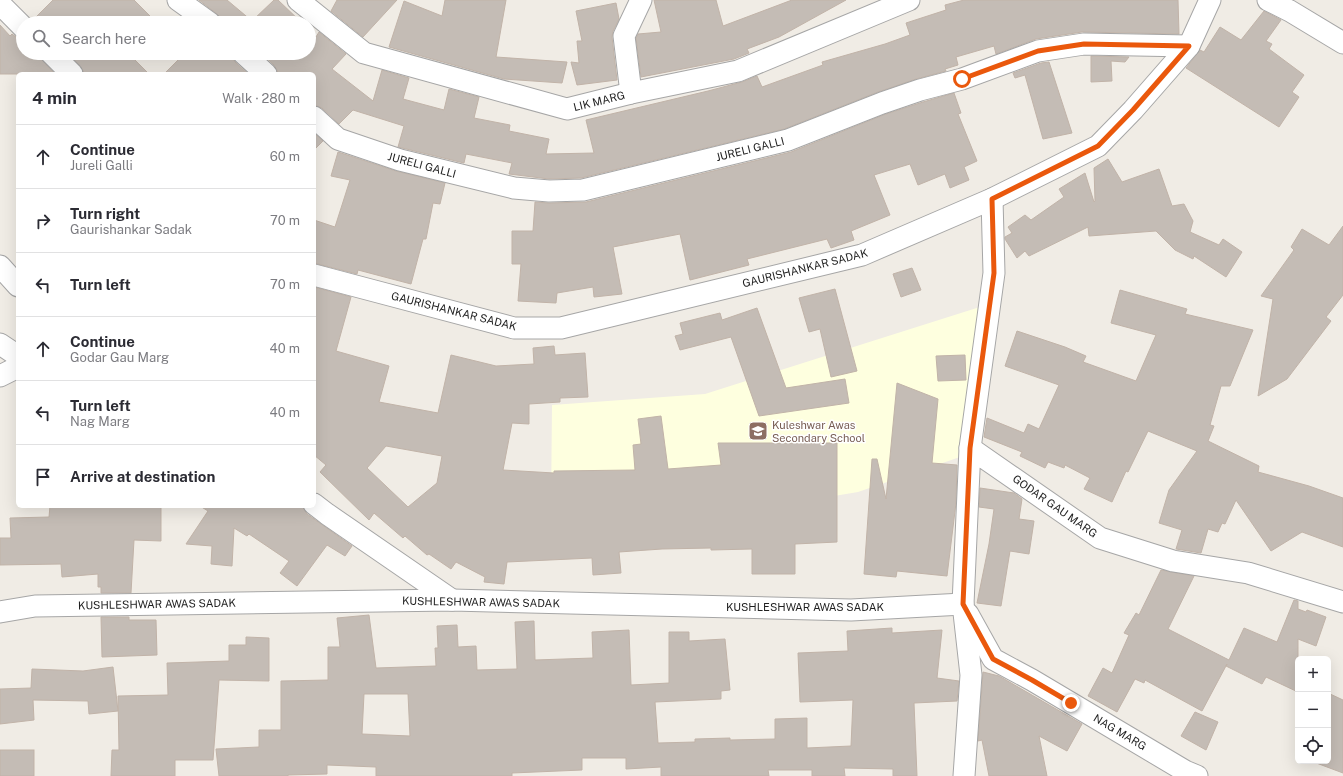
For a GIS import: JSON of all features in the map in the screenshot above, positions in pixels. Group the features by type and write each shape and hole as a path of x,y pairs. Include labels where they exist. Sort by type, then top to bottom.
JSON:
{"street":[{"path":"178,0 200,16"},
{"name":"LIK MARG","path":"298,0 364,53 567,109 738,71 909,0"},
{"path":"631,94 624,36 641,0"},
{"name":"GAURISHANKAR SADAK","path":"316,276 514,328 560,328 862,255 992,199 1098,146 1133,110 1189,46 1210,0"},
{"path":"1268,0 1343,43"},
{"path":"0,4 16,19"},
{"name":"JURELI GALLI","path":"316,119 338,139 400,160 514,188 548,191 583,190 788,140 882,103 920,90 962,79 1038,51 1084,44 1189,46"},
{"path":"57,60 70,72"},
{"path":"251,60 264,72"},
{"path":"964,776 971,676 963,604 970,448 994,273 992,199"},
{"path":"0,266 16,284"},
{"path":"0,344 16,355"},
{"path":"0,376 16,368"},
{"name":"GODAR GAU MARG","path":"970,448 1100,538 1172,561 1248,573 1343,602"},
{"path":"316,506 452,600"},
{"name":"KUSHLESHWAR AWAS SADAK","path":"0,612 35,606 452,600 851,610 963,604"},
{"name":"NAG MARG","path":"963,604 993,659 1032,680 1185,771 1196,776"}],"shaded area":[{"name":"Kuleshwar Awas Secondary School","path":"983,306 960,457 858,492 816,499 551,506 552,405 705,394"}],"building":[{"path":"53,0 134,0 150,16 37,16"},
{"path":"199,0 227,0 246,16 219,16"},
{"path":"274,0 278,0 295,16 257,16"},
{"path":"337,0 397,0 363,37 331,11"},
{"path":"445,0 506,0 496,57 567,62 562,83 504,79 389,47 404,1 442,16"},
{"path":"654,0 716,0 723,26 792,0 846,0 779,37 747,49 749,53 734,59 641,77 636,38 638,34 661,32"},
{"path":"964,0 1178,0 1179,34 1082,32 1036,39 996,54 994,46 956,57 958,65 945,69 946,71 916,79 878,92 784,129 581,178 549,179 509,174 512,163 466,154 464,163 398,147 404,126 353,110 339,124 322,108 316,106 316,72 278,72 274,65 269,60 316,60 316,37 319,32 346,54 332,69 373,101 382,70 409,78 403,99 444,110 449,89 479,97 474,118 510,125 509,131 549,139 546,154 594,153 586,120 708,91 742,82 757,76 762,87 823,65 822,62 885,44 910,35 906,23 946,10 945,5"},
{"path":"616,3 619,19 613,31 612,37 617,80 577,85 571,62 579,63 577,41 582,41 576,11"},
{"path":"1264,11 1281,20 1266,41 1272,44 1269,49 1304,75 1292,92 1299,97 1279,127 1186,68 1200,50 1204,52 1220,27 1241,40"},
{"path":"0,25 10,36 12,34 16,37 16,60 42,60 53,72 16,72 16,74 0,74"},
{"path":"1091,56 1129,57 1125,62 1111,61 1112,81 1091,82"},
{"path":"74,60 135,60 147,72 83,72"},
{"path":"178,60 234,60 246,72 166,72"},
{"path":"1049,62 1072,133 1043,139 1025,75 1015,78 1013,73 1041,63"},
{"path":"954,93 961,113 958,114 977,161 964,167 969,180 950,188 945,174 918,185 910,164 874,175 890,215 851,231 854,240 831,248 827,239 747,259 749,265 690,280 680,234 613,247 622,294 594,297 593,287 557,293 556,303 518,301 521,264 512,264 512,231 533,231 535,202 586,202 791,152 886,114"},
{"path":"316,135 323,141 316,148"},
{"path":"338,152 396,171 445,183 440,204 433,203 426,239 423,239 411,284 358,270 357,274 316,264 316,221 335,227 350,180 331,176"},
{"path":"1108,159 1122,182 1159,169 1172,206 1184,204 1193,221 1190,232 1219,245 1223,239 1242,252 1226,277 1194,256 1193,259 1175,250 1156,231 1089,236 1088,227 1029,256 1025,251 1017,258 1005,239 1005,237 1012,233 1008,227 1025,215 1031,220 1064,197 1059,189 1085,173 1094,202 1094,168"},
{"path":"1343,226 1343,295 1326,317 1331,321 1287,379 1258,396 1273,299 1261,296 1294,250 1291,247 1302,229 1329,245"},
{"path":"912,268 921,290 901,297 893,274"},
{"path":"316,288 351,297 336,351 389,366 379,402 438,413 451,355 496,366 534,364 533,348 554,346 555,355 585,353 588,397 560,398 560,402 529,404 529,424 512,423 503,470 554,473 554,471 635,470 633,445 641,444 638,419 661,416 668,469 721,465 718,443 837,443 837,542 795,544 795,574 752,574 752,549 662,549 619,552 621,573 593,575 592,558 507,562 504,584 484,582 485,577 456,562 451,569 429,554 427,555 405,536 403,538 374,513 369,520 320,472 326,465 316,457","holes":["386,446 442,456 437,483 408,507 367,468"]},
{"path":"835,289 857,371 831,377 820,329 809,332 799,298"},
{"path":"1120,290 1187,309 1185,314 1253,330 1230,386 1221,386 1210,425 1214,426 1208,441 1259,466 1258,472 1309,486 1343,498 1343,547 1302,532 1271,551 1236,500 1225,524 1222,523 1218,532 1208,529 1201,553 1176,549 1182,530 1159,523 1169,490 1197,451 1148,431 1128,472 1126,471 1112,502 1084,489 1090,478 1065,465 1064,468 1048,462 1045,468 1020,456 1022,452 984,437 987,418 1024,433 1028,424 1039,429 1059,385 1005,366 1017,331 1065,347 1086,356 1083,362 1136,381 1156,335 1111,323"},
{"path":"757,308 786,388 845,379 849,403 759,416 731,337 680,350 675,336 683,334 680,323 720,313 722,320"},
{"path":"965,355 966,380 938,381 936,356"},
{"path":"897,383 938,399 932,463 957,465 956,503 947,576 897,571 896,577 864,574 872,459 877,459 886,499"},
{"path":"980,488 1014,493 1022,499 1019,519 1034,521 1029,554 1010,551 1001,606 977,603 989,544 994,509 979,507"},
{"path":"50,508 161,508 161,541 134,540 131,593 101,593 101,587 98,587 98,574 62,577 61,564 0,565 0,538 11,538 10,518 49,517"},
{"path":"203,508 303,508 307,514 352,546 345,556 327,545 297,586 280,573 289,561 249,534 247,536 234,528 232,566 211,564 212,546 186,544 208,511"},
{"path":"1161,570 1194,576 1168,629 1229,660 1244,628 1277,642 1294,600 1298,601 1298,609 1306,612 1307,610 1326,617 1316,646 1298,639 1298,656 1295,656 1295,691 1266,677 1262,684 1226,666 1227,664 1202,711 1145,680 1144,683 1135,679 1117,712 1088,696 1103,668 1112,673 1129,635 1124,633 1136,613 1139,615"},
{"path":"369,615 376,668 436,666 435,648 438,648 437,626 457,625 458,647 476,646 477,670 517,669 515,622 534,621 535,660 593,658 592,632 629,630 631,685 669,683 669,632 689,632 689,641 725,639 730,690 721,691 721,699 655,702 658,743 695,742 695,739 775,739 775,719 807,718 807,748 851,746 853,700 800,702 798,653 848,651 847,631 892,628 892,633 942,630 937,678 959,681 957,701 914,703 917,776 893,776 893,769 844,768 845,776 812,776 812,770 768,770 769,776 661,776 661,767 626,769 626,758 582,758 582,770 512,773 512,776 376,776 376,767 327,765 327,774 288,776 219,776 216,749 259,747 259,730 281,730 281,681 328,680 328,647 340,647 337,618","holes":["364,694 408,694 410,736 362,734"]},
{"path":"101,617 129,617 129,620 156,620 157,655 102,657"},
{"path":"246,637 269,638 269,681 219,680 213,760 175,760 175,776 111,776 112,750 119,750 118,696 168,695 167,663 229,661 229,645 246,645"},
{"path":"113,667 118,711 89,714 88,701 33,700 34,720 0,724 0,689 31,688 32,669 83,671"},
{"path":"983,672 999,676 1082,724 1067,751 1039,736 1047,776 989,776 982,740 978,741"},
{"path":"1331,694 1343,700 1343,773 1319,764 1331,764"},
{"path":"1195,712 1218,722 1206,750 1181,736"},
{"path":"0,750 34,750 34,776 0,776"}],"place":[{"name":"Kuleshwar Awas Secondary School","path":"758,431"}],"route":[{"path":"962,79 1038,51 1084,44 1189,46 1133,110 1098,146 992,199 994,273 970,448 963,604 993,659 1071,703"}]}
